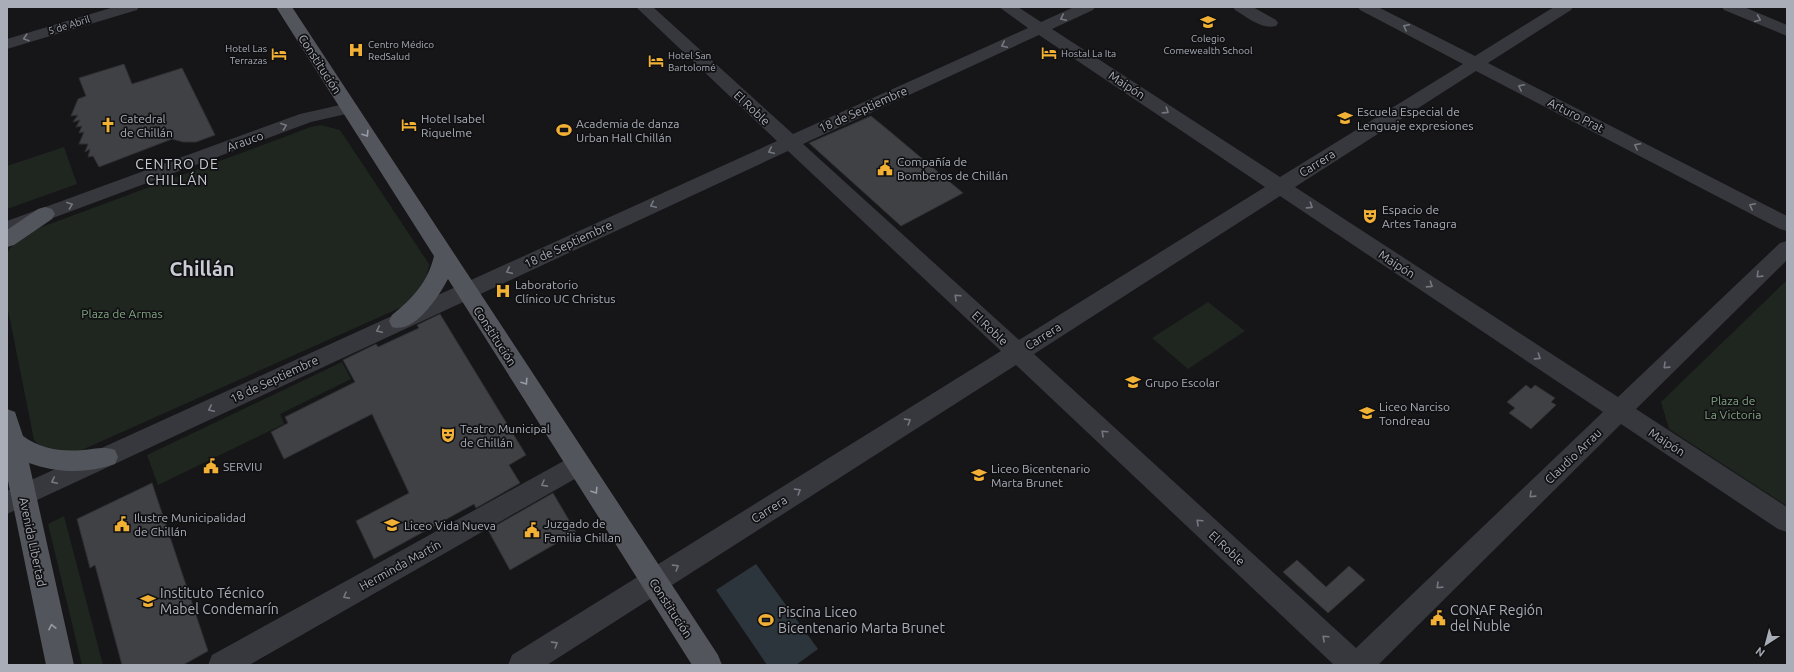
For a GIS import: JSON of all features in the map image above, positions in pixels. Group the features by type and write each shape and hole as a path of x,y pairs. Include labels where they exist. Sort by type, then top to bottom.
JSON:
{"main road":[{"name":"Constitución","path":"284,7 708,665"},
{"path":"7,240 45,214"},
{"path":"400,321 414,310 434,284 443,266 444,256"},
{"path":"10,430 34,455 48,459 85,461 106,457"},
{"name":"Avenida Libertad","path":"10,430 15,499 60,665"}],"street":[{"name":"5 de Abril","path":"7,44 131,7"},
{"name":"El Roble","path":"644,7 1354,665"},
{"name":"Maipón","path":"1007,7 1281,186 1787,521"},
{"name":"18 de Septiembre","path":"15,499 466,290 1086,7"},
{"path":"1241,7 1270,23"},
{"name":"Arturo Prat","path":"1366,7 1787,224"},
{"name":"Carrera","path":"522,665 1565,7"},
{"path":"1730,7 1787,31"},
{"name":"Arauco","path":"7,228 306,118 349,108"},
{"name":"Claudio Arrau","path":"1358,665 1787,248"},
{"name":"Herminda Martín","path":"222,665 578,465"}],"green space":[{"name":"Plaza de Armas","path":"321,125 340,130 429,264 424,284 417,293 402,307 84,449 69,454 48,455 34,440 7,305 7,253 10,248 21,238 39,228 311,127"},
{"path":"64,147 77,184 7,209 7,166"},
{"name":"Plaza de La Victoria","path":"1787,280 1787,506 1669,429 1661,402"},
{"path":"1208,302 1245,331 1188,369 1152,338"},
{"path":"342,362 351,379 280,414 284,424 158,485 147,455"},
{"path":"64,516 103,665 82,665 48,524"}],"shaded area":[{"name":"Piscina Liceo Bicentenario Marta Brunet","path":"756,564 818,649 796,665 767,665 716,590"}],"building":[{"path":"124,64 132,84 182,68 215,135 196,142 183,142 172,139 99,167 93,156 88,157 90,149 85,152 88,144 79,144 84,132 79,133 82,126 76,127 80,120 73,122 78,115 71,116 78,99 86,96 79,78"},
{"name":"Compañía de Bomberos de Chillán","path":"871,116 963,193 901,226 809,143"},
{"name":"Teatro Municipal de Chillán","path":"440,314 526,455 509,465 520,483 476,508 474,504 374,559 356,521 409,493 372,414 284,459 271,432 288,423 285,417 355,382 343,360 376,344 378,347 419,328 417,325"},
{"path":"1526,385 1531,389 1535,385 1555,398 1551,402 1556,405 1531,429 1509,413 1515,408 1507,402"},
{"name":"Instituto Técnico Mabel Condemarín","path":"152,483 208,651 183,665 122,665 95,565 90,568 77,519"},
{"name":"Juzgado de Familia Chillan","path":"553,493 576,532 510,570 488,530"},
{"path":"1297,560 1326,587 1349,566 1365,580 1328,613 1283,572"}],"place":[{"name":"Colegio Comewealth School","path":"1208,22"},
{"name":"Centro Médico RedSalud","path":"356,50"},
{"name":"Hostal La Ita","path":"1049,53"},
{"name":"Hotel Las Terrazas","path":"279,54"},
{"name":"Hotel San Bartolomé","path":"656,61"},
{"name":"Escuela Especial de Lenguaje expresiones","path":"1345,118"},
{"name":"Catedral de Chillán","path":"108,125"},
{"name":"Hotel Isabel Riquelme","path":"409,125"},
{"name":"Academia de danza Urban Hall Chillán","path":"564,130"},
{"name":"Compañía de Bomberos de Chillán","path":"885,168"},
{"name":"Espacio de Artes Tanagra","path":"1370,216"},
{"name":"Laboratorio Clínico UC Christus","path":"503,291"},
{"name":"Grupo Escolar","path":"1133,382"},
{"name":"Liceo Narciso Tondreau","path":"1367,413"},
{"name":"Teatro Municipal de Chillán","path":"448,435"},
{"name":"SERVIU","path":"211,466"},
{"name":"Liceo Bicentenario Marta Brunet","path":"979,475"},
{"name":"Ilustre Municipalidad de Chillán","path":"122,524"},
{"name":"Liceo Vida Nueva","path":"392,525"},
{"name":"Juzgado de Familia Chillan","path":"532,530"},
{"name":"Instituto Técnico Mabel Condemarín","path":"148,601"},
{"name":"CONAF Región del Ñuble","path":"1438,618"},
{"name":"Piscina Liceo Bicentenario Marta Brunet","path":"766,620"}],"district":[{"name":"CENTRO DE CHILLÁN","path":"177,172"},
{"name":"Chillán","path":"202,268"}]}
